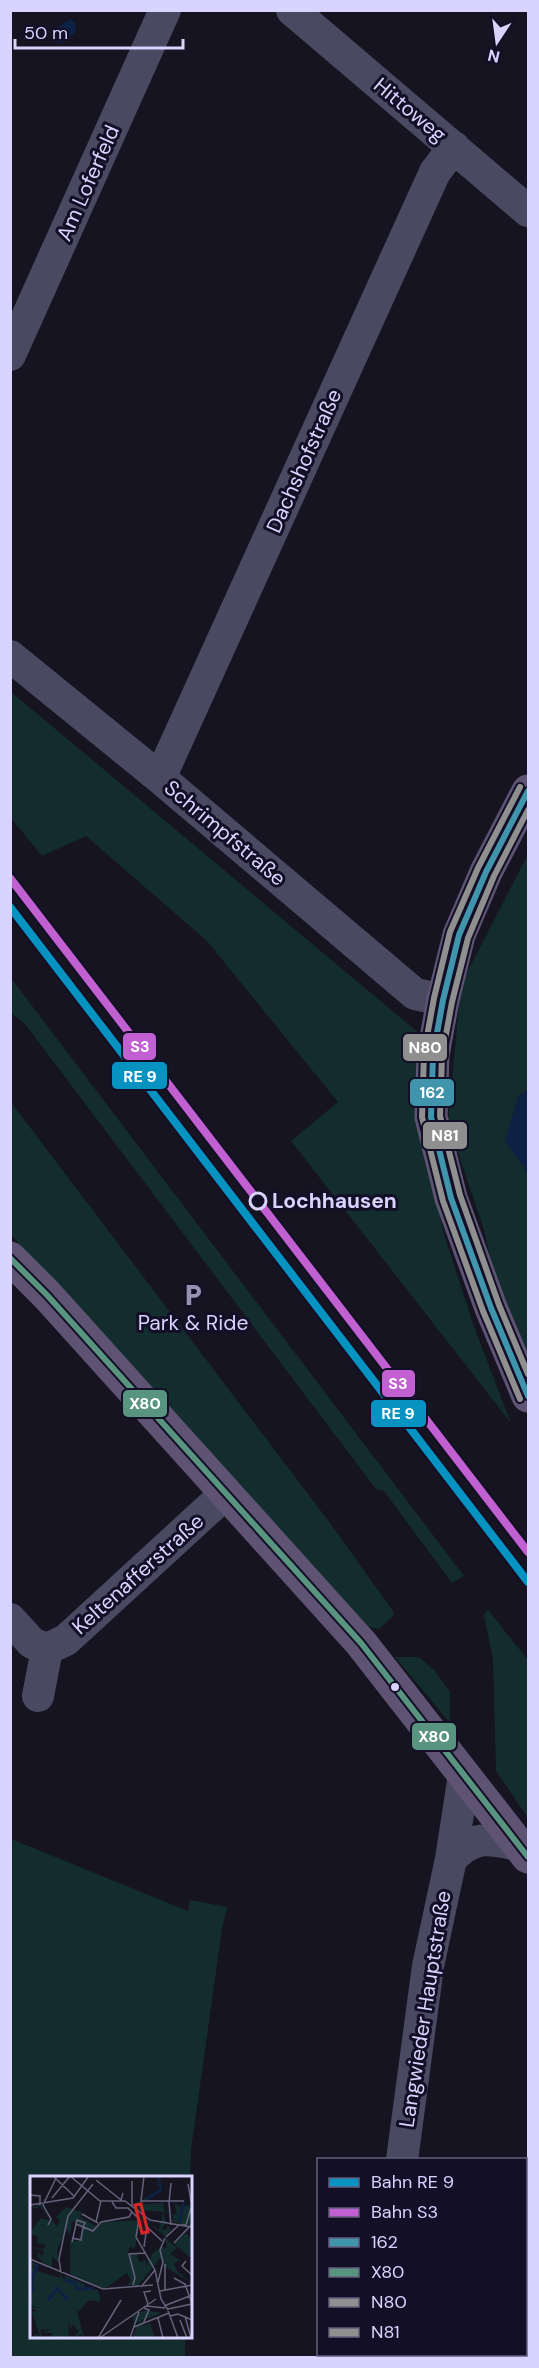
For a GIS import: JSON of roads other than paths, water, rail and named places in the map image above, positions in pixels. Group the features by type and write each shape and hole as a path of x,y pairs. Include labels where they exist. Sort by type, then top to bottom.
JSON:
{"main road":[{"path":"528,791 486,872 459,935 443,1000 434,1055 431,1117 457,1218 528,1396"},
{"path":"10,1258 47,1294 361,1643 524,1851"}],"street":[{"name":"Am Loferfeld","path":"10,356 165,10"},
{"name":"Hittoweg","path":"292,10 528,211"},
{"name":"Dachshofstraße","path":"160,778 435,172 454,147"},
{"name":"Schrimpfstraße","path":"10,656 160,778 416,994 443,1000"},
{"name":"Keltenafferstraße","path":"47,1649 66,1640 225,1494"},
{"path":"12,1621 32,1643 47,1649 38,1696"},
{"name":"Langwieder Hauptstraße","path":"402,2158 429,1958 451,1859 464,1775"},
{"path":"451,1859 471,1842 487,1839 524,1851"}],"water":[{"path":"70,19 76,24 75,33 61,43 55,42 52,31"},
{"path":"528,1089 528,1173 505,1141 518,1097"}],"rail line":[{"name":"S3","path":"10,878 528,1552"}],"place":[{"name":"Lochhausen","path":"258,1201"},
{"name":"Park & Ride","path":"193,1295"}]}
